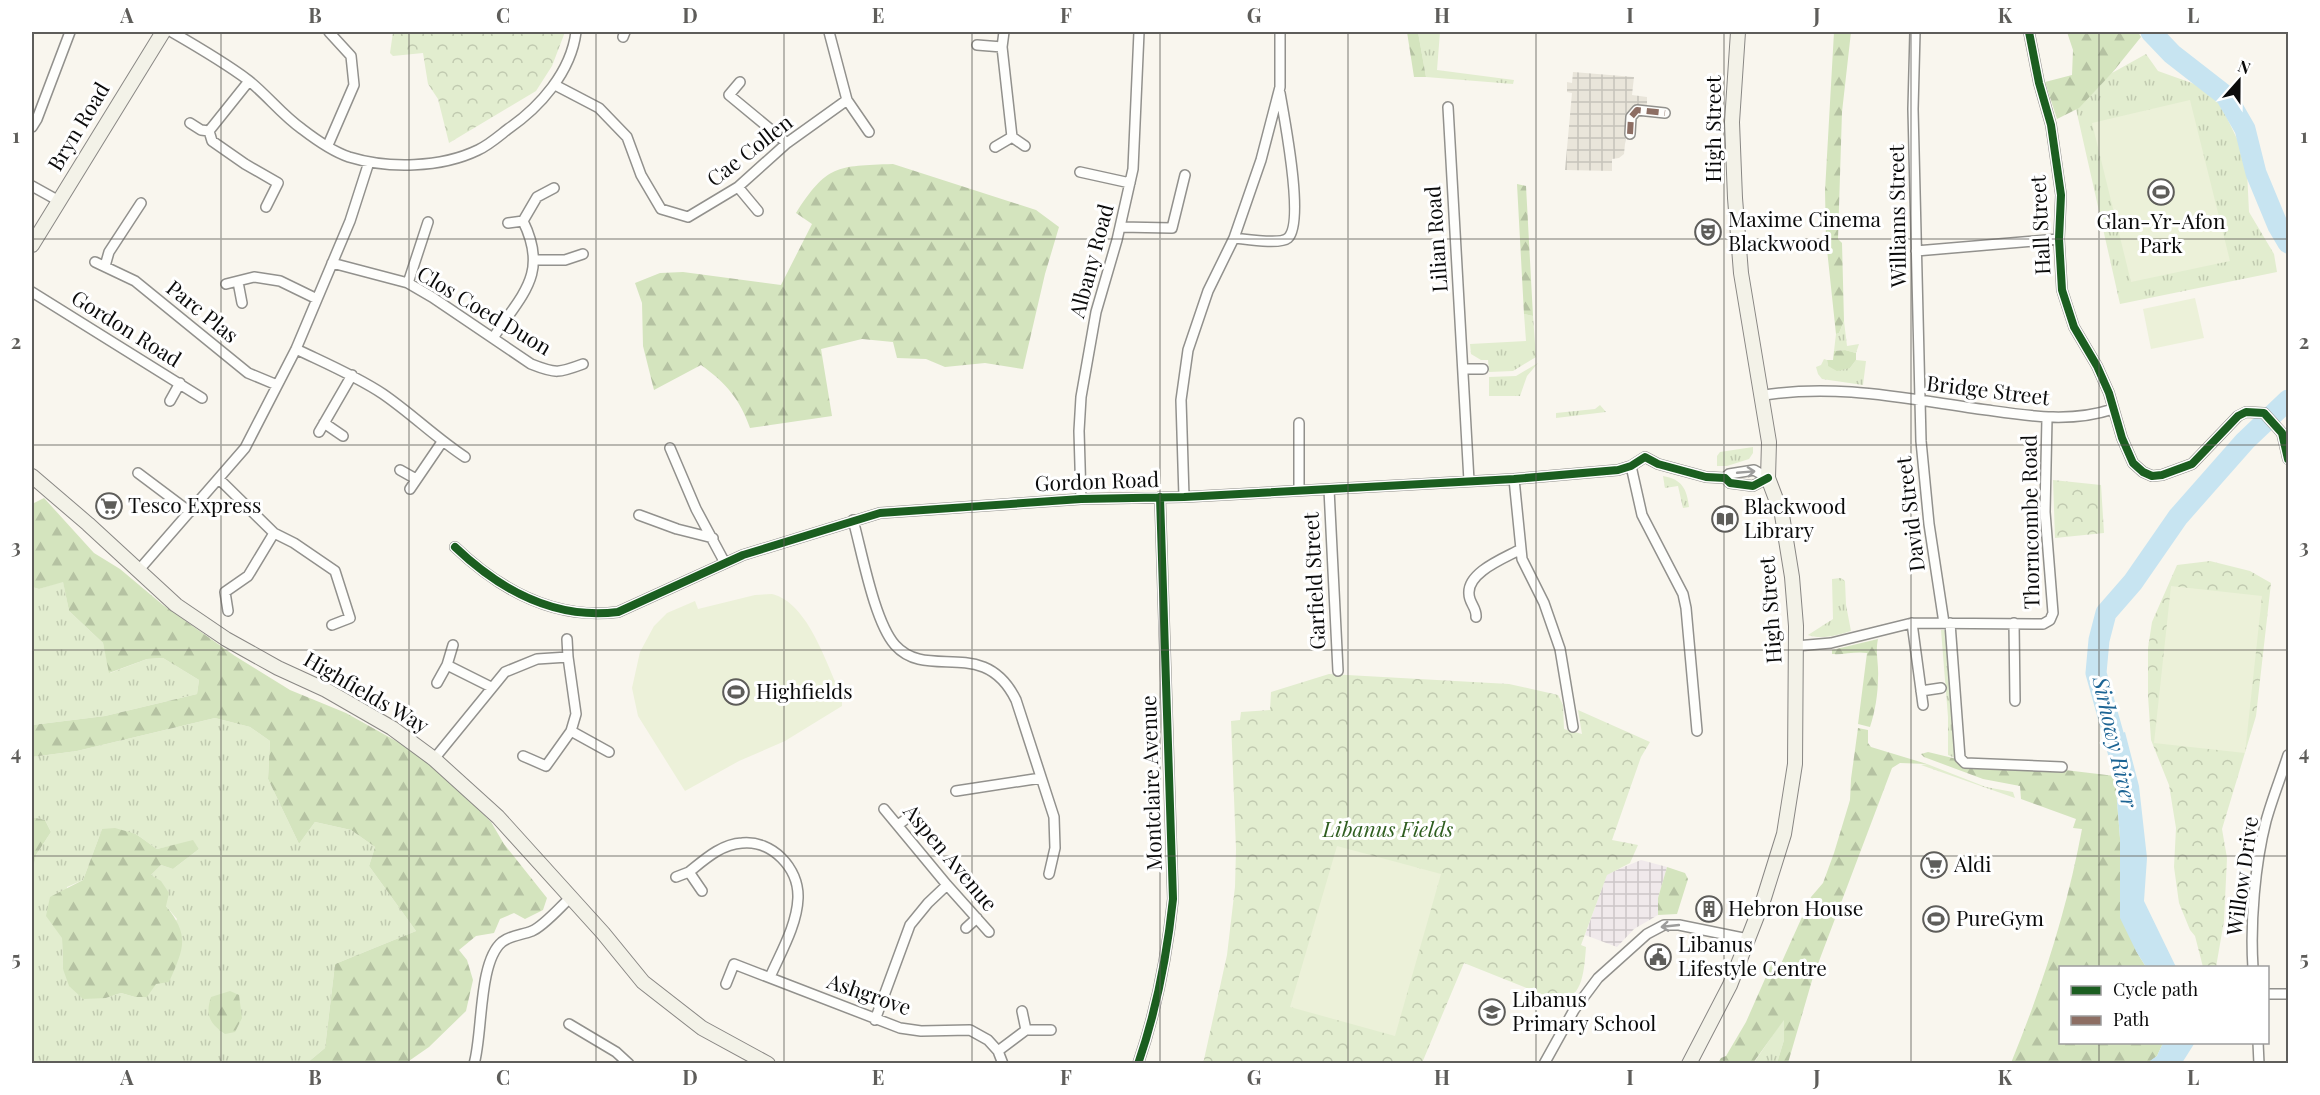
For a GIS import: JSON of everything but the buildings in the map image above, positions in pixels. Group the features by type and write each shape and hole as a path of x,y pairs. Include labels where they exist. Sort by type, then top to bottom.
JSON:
{"main road":[{"name":"Bryn Road","path":"32,245 163,32"},
{"name":"High Street","path":"1689,1064 1730,986 1748,939 1781,845 1790,808 1795,764 1794,597 1782,515 1767,478 1769,442 1741,273 1734,188 1732,122 1738,32"},
{"name":"Highfields Way","path":"32,476 176,604 226,639 368,713 414,742 498,817 571,897 643,982 702,1028 768,1064"}],"street":[{"path":"32,127 70,32"},
{"path":"172,32 249,81 302,129 328,145 347,156 369,162 398,164 442,162 479,150 518,122 555,84 574,46 576,32"},
{"path":"328,145 354,85 351,56 329,32"},
{"path":"830,32 847,100 869,132"},
{"path":"1004,32 1002,47 1012,137 1025,146"},
{"name":"Albany Road","path":"1081,499 1079,431 1087,354 1133,169 1139,32"},
{"path":"1234,238 1281,241 1288,238 1296,219 1291,161 1280,87 1280,32"},
{"name":"Williams Street","path":"1915,32 1913,112 1920,400"},
{"name":"Hall Street","path":"2029,32 2039,83 2051,125 2061,195 2059,238 2062,290 2074,327 2097,366 2109,393 2113,409"},
{"path":"977,45 1002,47"},
{"path":"209,131 249,81"},
{"path":"740,82 729,95 787,143"},
{"name":"Cae Collen","path":"555,84 599,108 627,137 641,175 660,208 688,218 738,187 787,143 847,100"},
{"path":"1184,496 1181,400 1188,350 1208,291 1234,238 1261,160 1280,87"},
{"name":"Lilian Road","path":"1448,107 1469,482"},
{"path":"1630,134 1631,117 1637,110 1665,113"},
{"path":"190,123 201,130 209,131"},
{"path":"209,131 212,141 278,183 266,207"},
{"path":"995,147 1012,137"},
{"path":"138,571 245,448 296,349 350,221 369,162"},
{"path":"1080,172 1130,183"},
{"path":"1120,227 1172,228 1185,175"},
{"path":"32,186 59,201"},
{"path":"738,187 758,211"},
{"path":"523,221 537,197 554,188"},
{"path":"105,266 110,252 141,203"},
{"path":"508,223 523,221"},
{"path":"493,338 532,278 534,260 532,239 523,221"},
{"path":"408,284 428,222"},
{"path":"1916,251 2059,238"},
{"path":"534,260 565,260 583,254"},
{"name":"Parc Plas","path":"95,262 135,281 248,373 277,385"},
{"name":"Clos Coed Duon","path":"332,263 408,284 432,297 531,364 561,372 584,364"},
{"path":"225,284 254,277 280,281 317,299"},
{"path":"238,282 242,303"},
{"name":"Gordon Road","path":"32,292 202,398"},
{"path":"296,349 352,375 384,395 441,442 465,457"},
{"path":"1464,369 1483,369"},
{"path":"343,436 321,428 352,375"},
{"path":"170,401 180,384"},
{"name":"Bridge Street","path":"1760,396 1795,391 1835,390 2047,418 2101,413 2113,409"},
{"name":"David Street","path":"1920,400 1922,461 1947,623 1959,758 1965,763 2061,767"},
{"path":"2113,409 2133,463 2152,476 2162,475 2192,464 2238,416 2246,412 2264,413 2282,433 2289,459"},
{"name":"Thorncombe Road","path":"1796,646 1831,644 1912,623 2043,624 2050,620 2053,613 2045,501 2047,418"},
{"path":"1299,423 1299,490"},
{"path":"410,489 441,442"},
{"path":"669,448 696,509 725,563"},
{"name":"Gordon Road","path":"455,547 476,567 504,587 530,599 560,608 598,615 618,612 743,555 853,519 900,510 1081,499 1514,479 1618,470 1631,466 1646,457 1658,464 1706,477 1725,478 1730,474 1754,470 1767,478 1753,486 1730,483 1725,478"},
{"path":"1631,466 1642,515 1683,594 1697,731"},
{"path":"400,470 416,479"},
{"path":"138,473 190,512"},
{"path":"1514,479 1522,559 1544,603 1560,649 1573,727"},
{"path":"219,480 274,533 294,543 335,571 350,618 332,625"},
{"name":"Garfield Street","path":"1329,489 1338,671"},
{"name":"Montclaire Avenue","path":"1138,1064 1159,996 1167,958 1173,899 1160,497"},
{"path":"639,515 677,529 713,538"},
{"path":"853,519 880,618 896,646 911,655 928,660 972,662 999,674 1009,685 1054,817 1055,848 1049,874"},
{"path":"228,611 225,592 248,576 274,533"},
{"path":"1476,617 1477,611 1469,599 1470,583 1477,576 1521,549"},
{"path":"1912,623 1923,705"},
{"path":"2014,623 2015,701"},
{"path":"523,756 546,766 571,731 576,714 567,639"},
{"path":"437,683 447,665 453,645"},
{"path":"435,759 505,672 537,659 568,657"},
{"path":"447,665 491,687"},
{"path":"1921,691 1941,688"},
{"path":"571,731 609,752"},
{"name":"Willow Drive","path":"2253,966 2251,940 2259,857 2266,821 2289,755"},
{"path":"956,791 1041,778"},
{"name":"Aspen Avenue","path":"884,808 989,932"},
{"path":"898,825 914,813"},
{"path":"676,877 689,872 711,855 740,843 755,844 770,849 790,868 796,882 797,909 770,977"},
{"path":"689,872 702,891"},
{"path":"875,1020 910,925 947,885"},
{"path":"474,1064 479,1048 482,988 500,944 511,937 534,930 571,897"},
{"path":"966,928 977,918"},
{"path":"1544,1064 1574,1010 1598,978 1647,934 1664,925 1679,925 1748,939"},
{"name":"Ashgrove","path":"726,984 735,964 900,1028 921,1031 970,1030 988,1040 998,1051"},
{"path":"2269,994 2289,994"},
{"path":"1022,1011 1026,1030"},
{"path":"569,1024 616,1052 629,1064"},
{"path":"1003,1064 998,1051 1026,1030 1051,1030"},
{"path":"2258,1044 2259,1064"}],"shaded area":[{"path":"1573,72 1634,77 1632,95 1647,97 1647,107 1637,116 1635,134 1626,134 1624,154 1612,159 1612,171 1565,170 1572,93 1567,92 1567,82 1572,83"},
{"path":"1641,860 1667,867 1658,898 1658,915 1634,929 1617,947 1585,935 1607,874"}],"green space":[{"path":"393,32 565,32 552,66 536,91 449,143 438,99 428,84 423,53 393,56 390,53"},
{"path":"1407,32 1418,32 1426,77 1414,77"},
{"path":"1418,32 1440,32 1437,70 1514,80 1513,84 1426,77"},
{"path":"1834,32 1851,32 1842,112 1838,239 1842,243 1844,321 1839,333 1836,334 1826,240 1825,191"},
{"path":"2067,32 2138,32 2141,37 2112,73 2079,108 2057,119 2045,82 2072,75 2073,50"},
{"path":"2146,54 2158,71 2214,91 2239,143 2247,171 2249,212 2274,254 2277,272 2120,304 2076,109 2112,73"},
{"name":"Glan-Yr-Afon Park","path":"2190,100 2230,261 2131,282 2092,123"},
{"path":"893,164 1036,210 1059,227 1045,274 1023,369 985,363 945,367 926,359 897,358 893,342 862,339 821,349 832,416 750,428 742,408 731,392 701,365 654,390 643,346 642,303 635,283 660,273 683,272 781,285 812,224 796,213 816,185 835,171 845,168"},
{"path":"1517,184 1526,186 1533,316 1524,314"},
{"path":"2195,298 2204,338 2151,349 2143,309"},
{"path":"1524,314 1533,316 1536,357 1513,371 1489,372 1488,360 1481,360 1471,354 1470,344 1526,341"},
{"path":"1844,321 1847,346 1859,344 1856,353 1845,350 1834,351 1836,334 1839,333"},
{"path":"1845,350 1856,353 1856,360 1850,368 1837,371 1828,366 1827,360 1833,360 1834,351"},
{"path":"1824,359 1827,360 1828,366 1850,368 1856,360 1866,361 1863,385 1822,379 1816,367 1821,365"},
{"path":"1538,363 1527,376 1520,396 1489,396 1489,377 1516,376"},
{"path":"1600,405 1606,412 1556,418 1556,413 1595,409"},
{"path":"1753,447 1753,453 1749,459 1727,466 1717,466 1717,456 1720,452"},
{"path":"1663,476 1679,482 1687,495 1689,507 1683,508 1678,486 1665,488"},
{"path":"2053,480 2101,485 2104,533 2055,538"},
{"path":"44,498 94,553 120,569 163,605 235,656 290,690 346,713 405,746 443,774 491,822 504,844 547,898 543,910 525,919 514,913 500,919 494,933 476,936 459,950 467,960 473,980 466,1011 429,1047 406,1063 307,1063 325,1048 335,964 416,931 369,866 375,847 351,830 315,822 299,844 268,779 270,741 250,727 215,718 77,751 32,757 32,725 105,716 197,694 199,680 163,658 147,659 109,673 103,643 69,611 63,582 39,589 32,587 32,504"},
{"path":"2210,561 2250,571 2271,583 2256,716 2222,829 2227,858 2224,921 2216,966 2203,966 2195,936 2190,930 2179,903 2174,867 2176,828 2169,785 2151,740 2148,648 2152,622 2177,565"},
{"path":"1841,578 1845,581 1846,605 1851,631 1824,637 1808,635 1833,619 1832,579"},
{"path":"63,581 69,611 103,643 110,673 147,659 163,658 199,680 197,694 105,716 32,725 32,587 39,589"},
{"path":"2171,586 2262,596 2245,753 2154,743"},
{"name":"Highfields","path":"772,594 785,600 806,622 823,653 842,697 842,706 785,741 739,761 685,791 638,716 632,688 640,652 654,626 667,613 695,601 698,609 755,595"},
{"path":"1941,630 1947,633 1957,759 1948,755 1948,717"},
{"path":"1878,639 1877,690 1870,727 1858,724 1867,653 1832,654 1832,650"},
{"name":"Libanus Fields","path":"1329,674 1509,684 1558,695 1563,705 1564,729 1582,734 1578,710 1650,742 1641,757 1612,840 1638,845 1630,863 1607,875 1581,945 1586,947 1580,985 1569,997 1560,999 1549,997 1464,963 1422,1063 1203,1064 1227,955 1235,887 1236,849 1231,721 1240,720 1241,712 1270,710 1271,692"},
{"path":"215,718 250,727 270,741 268,779 299,844 315,822 351,830 375,847 369,866 416,931 335,964 325,1048 307,1063 32,1063 32,876 36,855 51,832 45,820 32,817 32,757 77,751","holes":["102,829 136,834 157,849 193,841 199,849 173,869 161,865 151,875 166,906 177,919 135,997 121,993 106,998 63,969 62,937 67,887 83,880"]},
{"path":"1858,728 1868,730 1868,743 1871,747 1927,764 1900,763 1892,768 1813,977 1788,1063 1777,1063 1784,1040 1784,1020 1753,1063 1718,1063 1726,1056 1746,1022 1772,963 1780,966 1811,897 1823,883 1850,800"},
{"path":"1928,752 1957,759 1959,764 1966,767 2065,770 2115,776 2120,838 2136,951 2145,966 2059,966 2059,1044 2163,1044 2157,1056 2148,1063 2011,1063 2052,948 2069,889 2082,829 2073,828 2076,819 2021,799 2020,786 1983,779 1921,754"},
{"path":"1927,764 1986,787 2013,792 2015,798 1921,765"},
{"path":"32,817 45,820 51,832 36,855 32,876"},
{"path":"115,828 136,834 157,849 193,840 199,849 173,869 161,865 151,875 161,881 169,893 166,906 179,926 181,951 169,982 156,984 147,997 135,997 121,993 106,998 83,999 69,986 63,969 62,938 46,916 50,897 83,880 102,829"},
{"path":"1337,846 1441,874 1395,1036 1290,1007"},
{"path":"1667,867 1685,873 1688,879 1677,914 1658,915 1658,898"},
{"path":"230,991 239,995 242,1018 235,1032 225,1034 212,1023 209,1009 211,997"},
{"path":"1784,1019 1784,1040 1777,1063 1753,1064"}],"water":[{"path":"2125,732 2139,786 2147,858 2144,901 2176,966 2145,966 2120,918 2120,838 2115,776 2106,739"},
{"path":"2163,1044 2194,1044 2182,1063 2147,1063 2157,1056"}],"waterway":[{"name":"Sirhowy River","path":"2151,32 2172,54 2226,96 2245,129 2256,173 2278,226 2288,243"},
{"name":"Sirhowy River","path":"2121,762 2096,673 2099,640 2106,613 2133,582 2178,517 2245,441 2288,400"}],"marked path":[{"path":"1630,134 1631,117 1637,110 1665,113"}],"cycle path":[{"path":"2029,32 2039,83 2051,125 2061,195 2059,239 2062,290 2074,327 2097,366 2109,393 2122,438 2133,463 2152,476 2162,475 2192,464 2238,416 2246,412 2264,413 2282,433 2288,459"},
{"path":"455,547 490,576 529,599 572,611 618,612 743,555 880,513 1081,499 1184,497 1514,479 1618,470 1631,466 1645,457 1658,464 1706,477 1725,478 1730,483 1753,486 1768,478"},
{"path":"1138,1064 1151,1023 1160,982 1173,899 1160,497"}],"place":[{"name":"Glan-Yr-Afon Park","path":"2161,192"},
{"name":"Maxime Cinema Blackwood","path":"1708,232"},
{"name":"Tesco Express","path":"109,506"},
{"name":"Blackwood Library","path":"1725,519"},
{"name":"Highfields","path":"736,692"},
{"name":"Aldi","path":"1934,865"},
{"name":"Hebron House","path":"1709,909"},
{"name":"PureGym","path":"1936,919"},
{"name":"Libanus Lifestyle Centre","path":"1658,957"},
{"name":"Libanus Primary School","path":"1492,1012"}]}
